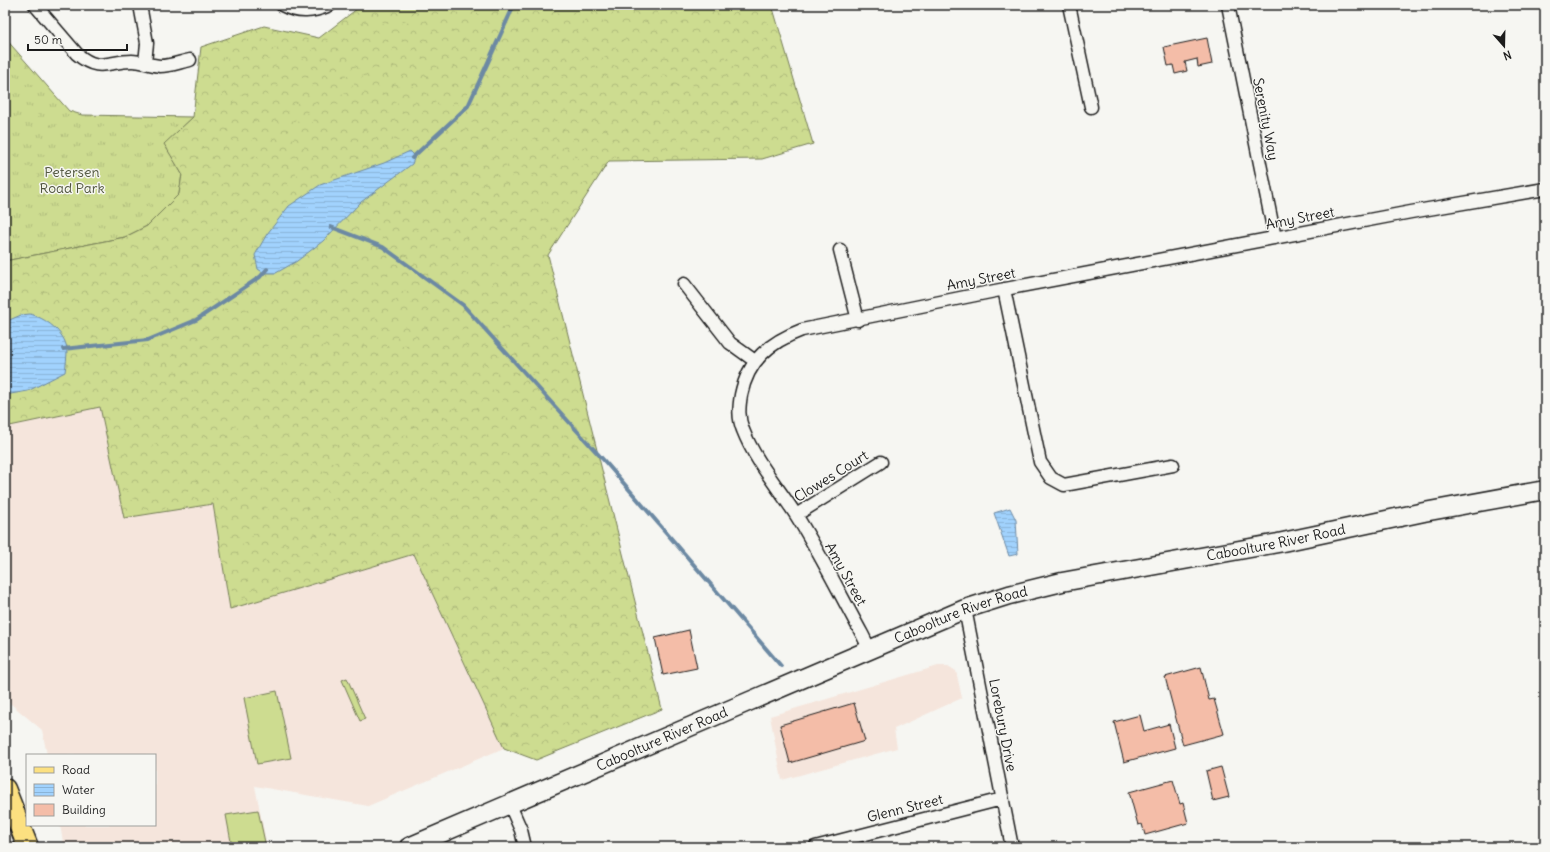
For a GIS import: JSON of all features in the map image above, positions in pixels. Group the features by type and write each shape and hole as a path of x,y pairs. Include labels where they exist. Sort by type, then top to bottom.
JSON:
{"main road":[{"name":"Caboolture River Road","path":"409,847 965,609 1009,595 1062,582 1278,543 1424,512 1545,490"},
{"path":"5,789 28,847"}],"street":[{"path":"35,5 77,54 84,60 102,66 129,61 158,66 190,60"},
{"path":"140,5 147,43 145,63"},
{"path":"282,5 291,10 300,12 312,11 330,5"},
{"path":"1069,5 1091,107"},
{"name":"Serenity Way","path":"1228,5 1275,238"},
{"name":"Amy Street","path":"870,650 796,515 753,451 742,429 739,409 743,384 747,372 755,361 770,347 788,335 802,330 858,320 1004,289 1545,189"},
{"path":"840,250 858,320"},
{"path":"684,284 730,342 755,361"},
{"path":"1004,289 1040,462 1051,478 1064,485 1173,465"},
{"name":"Clowes Court","path":"796,515 881,462"},
{"name":"Lorebury Drive","path":"965,609 1012,847"},
{"name":"Glenn Street","path":"815,847 1002,799"},
{"path":"510,805 521,830 525,847"}],"shaded area":[{"path":"100,407 124,518 213,504 230,609 414,554 504,748 368,806 255,786 267,847 64,847 60,826 156,826 156,754 47,754 42,730 5,699 5,427"},
{"path":"938,666 948,666 956,671 962,698 894,729 897,748 782,780 770,716"}],"green space":[{"path":"362,5 772,5 813,144 762,159 609,161 548,255 662,709 536,760 504,748 414,554 230,609 213,504 124,518 100,407 5,427 5,261 125,237 147,226 179,194 182,174 164,144 193,117 201,47 264,26 319,38"},
{"name":"Petersen Road Park","path":"5,38 69,111 82,115 193,117 165,144 182,174 179,194 147,226 125,237 5,261"},
{"path":"347,678 365,719 360,721 342,680"},
{"path":"277,691 291,758 257,764 244,698"},
{"path":"258,810 266,847 232,847 226,815"}],"water":[{"path":"410,151 415,156 412,164 361,202 323,241 297,261 276,273 264,273 258,269 255,255 267,234 289,206 320,185 384,163"},
{"path":"30,314 48,322 62,337 67,349 65,372 28,391 5,395 5,322 21,315"},
{"path":"1010,508 1016,520 1018,554 1009,556 994,513"}],"building":[{"path":"1207,38 1212,64 1198,67 1197,59 1185,62 1187,71 1175,74 1173,65 1168,66 1164,47"},
{"path":"689,630 697,668 663,675 655,638"},
{"path":"1201,667 1209,700 1214,699 1224,734 1183,745 1165,677"},
{"path":"854,703 865,741 790,763 780,725"},
{"path":"1140,715 1144,731 1169,724 1175,748 1124,762 1114,722"},
{"path":"1221,767 1229,797 1213,801 1206,771"},
{"path":"1173,780 1180,804 1183,803 1188,823 1145,835 1142,824 1138,825 1129,792"}],"waterway":[{"path":"412,158 468,106 514,5"},
{"path":"331,227 383,247 463,305 608,465 781,666"},
{"path":"63,349 148,340 196,320 260,277 267,269"}]}
